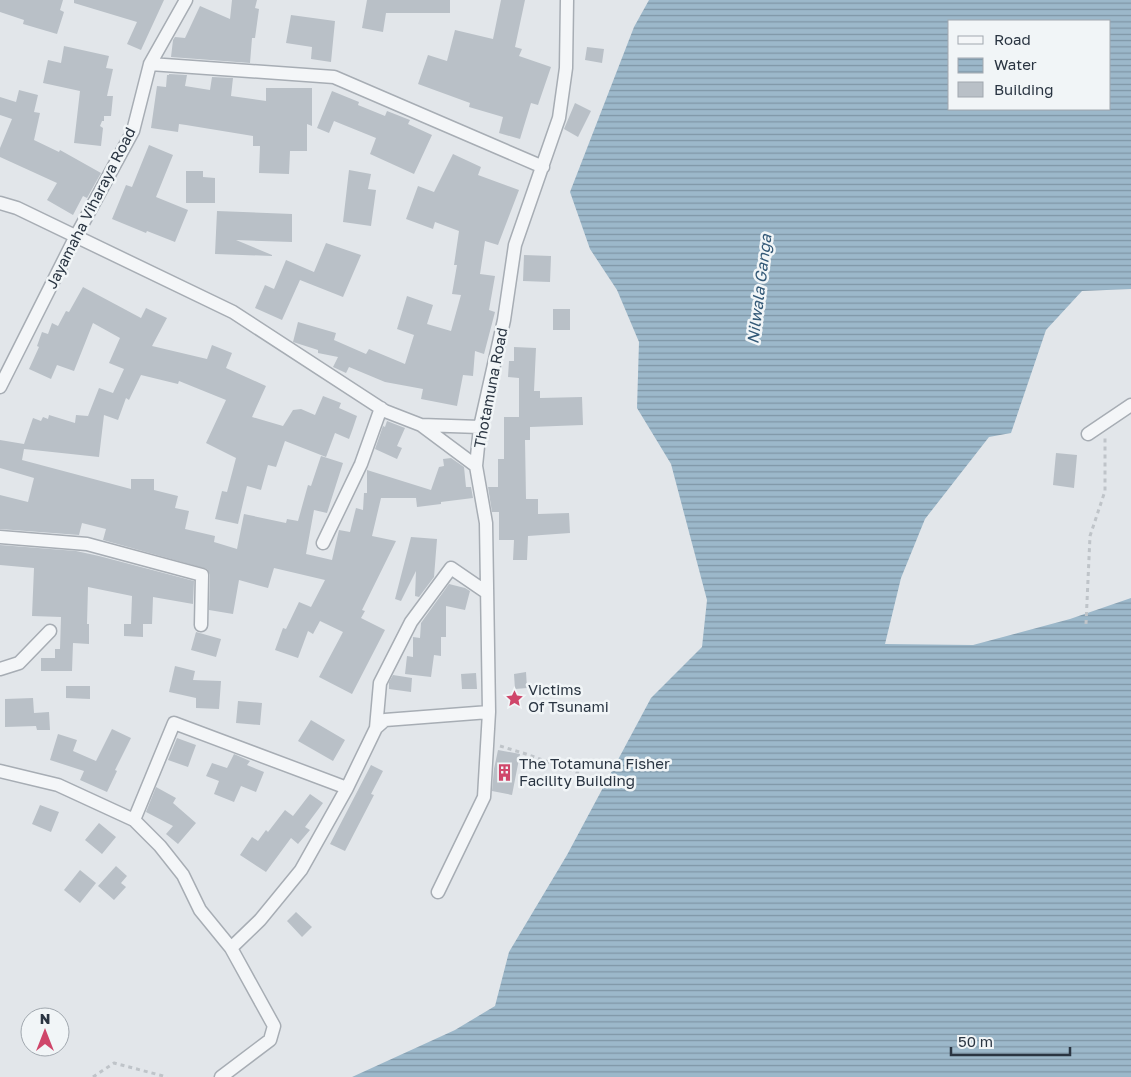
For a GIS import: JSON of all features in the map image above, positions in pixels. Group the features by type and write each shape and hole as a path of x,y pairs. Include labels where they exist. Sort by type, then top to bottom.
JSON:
{"street":[{"name":"Jayamaha Viharaya Road","path":"0,387 76,236 133,131 150,64 186,0"},
{"name":"Thotamuna Road","path":"438,892 484,797 489,712 486,523 476,466 480,427 504,320 515,245 559,118 566,68 567,0"},
{"path":"150,64 334,77 543,167"},
{"path":"0,203 17,208 233,312 381,408 421,425 476,466"},
{"path":"1088,434 1131,405"},
{"path":"323,543 362,464 381,408"},
{"path":"421,425 480,427"},
{"path":"0,537 86,544 202,576 201,625"},
{"path":"231,948 260,920 301,870 347,788 376,728 380,683 411,622 451,568 486,592"},
{"path":"0,669 19,663 50,631"},
{"path":"376,728 385,720 489,712"},
{"path":"134,820 174,723 347,788"},
{"path":"0,771 58,785 134,820 160,846 183,876 200,910 231,948 274,1026 270,1040 221,1077"}],"path":[{"path":"1086,624 1090,536 1105,491 1105,422"},
{"path":"487,743 526,754 579,774"},
{"path":"94,1077 114,1063 167,1077"}],"water":[{"name":"Nilwala Ganga","path":"649,0 1131,0 1131,289 1082,291 1046,330 1011,433 989,437 925,519 901,578 885,644 973,645 1070,619 1131,598 1131,1077 352,1077 455,1030 495,1006 509,952 567,855 651,698 702,647 707,600 671,464 637,408 639,342 617,290 590,249 570,192 634,27"}],"building":[{"path":"0,0 63,0 60,10 64,12 57,34 23,24 24,20 0,12"},
{"path":"74,0 164,0 141,50 127,44 137,22 74,3"},
{"path":"232,0 257,0 255,8 259,9 255,38 252,38 250,63 171,57 173,40 175,37 185,38 200,6 230,19"},
{"path":"367,0 450,0 450,13 386,13 383,32 362,28"},
{"path":"501,0 525,0 515,47 522,49 519,56 551,67 538,105 531,103 520,139 499,133 503,117 469,107 470,103 418,84 428,55 447,61 455,30 493,39"},
{"path":"291,15 335,21 331,62 311,59 312,47 286,43"},
{"path":"64,46 109,56 106,68 113,69 107,96 113,96 111,116 104,116 104,121 102,121 100,126 103,128 101,146 74,143 80,91 43,83 48,60 61,63"},
{"path":"587,47 604,49 602,63 585,60"},
{"path":"167,75 187,75 185,86 210,90 212,77 233,78 231,96 266,101 266,88 312,88 312,126 307,124 307,151 290,151 289,174 259,173 260,146 253,146 253,136 179,124 178,132 151,128 157,86 166,87"},
{"path":"19,90 38,95 34,112 40,113 34,140 59,152 60,150 101,173 87,198 83,196 73,215 47,200 57,183 0,157 0,148 12,119 0,115 0,97 16,102"},
{"path":"332,91 359,102 358,105 385,116 387,111 410,120 408,124 432,135 414,174 370,154 376,138 334,121 329,133 317,128"},
{"path":"575,103 591,111 578,137 564,129"},
{"path":"149,145 173,155 156,197 188,210 175,242 112,219 126,185 132,187"},
{"path":"453,154 481,167 478,175 519,190 498,245 485,241 480,274 495,276 489,310 495,312 484,354 475,351 473,376 463,375 457,406 421,399 423,389 385,382 349,367 346,373 333,367 338,357 318,353 318,350 293,342 298,322 336,333 334,340 366,354 369,349 405,364 414,335 397,329 407,296 433,305 427,324 451,331 461,295 452,294 457,265 454,265 459,231 435,222 433,229 406,219 418,186 434,192"},
{"path":"349,170 371,174 368,189 376,190 371,226 343,222"},
{"path":"186,171 203,171 203,177 215,178 215,203 186,203"},
{"path":"217,211 292,214 292,242 236,240 272,256 215,254"},
{"path":"326,243 361,255 343,297 300,280 282,320 255,308 265,285 274,289 286,260 314,272"},
{"path":"524,255 551,256 550,282 523,281"},
{"path":"83,287 141,318 146,308 167,318 152,346 207,359 212,345 232,353 226,368 266,386 252,417 283,426 293,410 301,409 315,415 323,396 341,403 339,408 357,416 353,428 349,439 335,433 326,457 285,441 276,467 268,465 261,490 247,486 238,524 215,519 222,491 227,492 236,458 206,443 226,400 179,381 178,384 141,375 129,400 126,398 118,420 104,415 99,457 24,449 22,460 131,489 131,479 154,479 154,490 178,496 175,508 189,511 185,529 215,536 214,542 237,549 244,514 286,523 287,519 298,521 308,485 311,486 321,456 343,463 327,513 314,510 306,554 332,560 339,530 350,532 356,508 363,510 364,493 367,493 367,470 431,490 439,467 444,466 443,459 451,458 464,467 466,487 471,487 473,498 417,507 416,498 381,498 372,536 396,541 362,610 365,611 361,618 385,630 352,694 319,677 343,632 320,621 313,634 308,631 298,658 275,650 283,628 286,629 299,602 311,607 325,580 274,568 268,588 239,580 233,614 209,610 210,575 207,569 103,540 106,529 82,523 79,535 0,529 0,495 28,502 34,478 0,468 0,440 24,444 33,418 41,421 43,417 48,419 49,415 75,423 76,415 88,416 99,388 113,393 124,369 109,363 120,338 93,323 74,371 57,365 51,379 29,369 39,347 37,346 42,332 48,334 52,323 58,326 66,311 69,312"},
{"path":"553,309 570,309 570,330 553,330"},
{"path":"514,347 536,348 534,391 540,391 540,398 582,397 583,425 530,427 530,440 525,440 526,499 538,499 538,514 569,513 570,533 528,536 527,560 513,560 514,540 499,540 499,512 492,512 488,487 498,487 498,459 504,459 504,417 519,417 519,378 508,377 509,361 514,361"},
{"path":"387,421 405,428 397,446 402,448 397,459 375,449 383,426 385,427"},
{"path":"1056,453 1077,455 1074,488 1053,485"},
{"path":"411,537 437,539 434,577 419,597 415,596 416,571 401,601 395,599"},
{"path":"0,545 76,551 194,581 193,604 153,597 152,624 143,624 143,637 124,636 124,624 131,624 132,596 88,587 87,624 89,624 89,644 73,643 72,671 41,671 41,658 55,658 55,649 60,649 61,617 32,616 34,568 0,565"},
{"path":"449,584 470,591 465,610 446,606 446,637 441,637 441,656 434,655 431,677 405,674 407,656 413,657 413,637 420,638 421,623"},
{"path":"196,632 221,639 216,657 191,650"},
{"path":"175,666 195,671 193,680 221,681 219,709 196,708 196,698 169,692"},
{"path":"526,672 527,688 515,689 514,674"},
{"path":"476,673 477,689 462,689 461,674"},
{"path":"393,675 412,678 411,692 389,689 389,682"},
{"path":"66,686 90,686 90,699 66,698"},
{"path":"33,698 34,713 49,712 50,730 37,730 36,726 5,727 5,699"},
{"path":"238,701 262,703 260,725 236,723"},
{"path":"311,720 345,740 333,761 298,741"},
{"path":"112,729 131,738 115,770 117,771 107,792 80,780 84,771 50,760 58,734 77,740 73,751 96,761"},
{"path":"177,738 196,745 188,767 168,760"},
{"name":"The Totamuna Fisher Facility Building","path":"498,750 520,754 512,795 492,791"},
{"path":"234,754 250,761 247,765 264,772 256,792 241,786 234,802 214,794 219,781 206,776 212,763 227,768"},
{"path":"371,765 383,771 371,794 374,795 345,851 330,844"},
{"path":"156,787 176,798 173,803 196,823 178,844 166,834 173,826 146,812"},
{"path":"310,794 323,803 305,827 310,830 298,844 291,838 266,872 240,855 252,837 258,841 266,830 268,832 285,810 293,816"},
{"path":"40,805 59,812 51,832 32,824"},
{"path":"99,823 116,837 102,854 85,840"},
{"path":"116,866 127,876 121,883 126,887 114,900 98,886"},
{"path":"80,870 96,883 80,903 64,890"},
{"path":"296,912 312,927 302,937 287,921"}],"place":[{"name":"Victims Of Tsunami","path":"514,699"},
{"name":"The Totamuna Fisher Facility Building","path":"505,773"}]}
